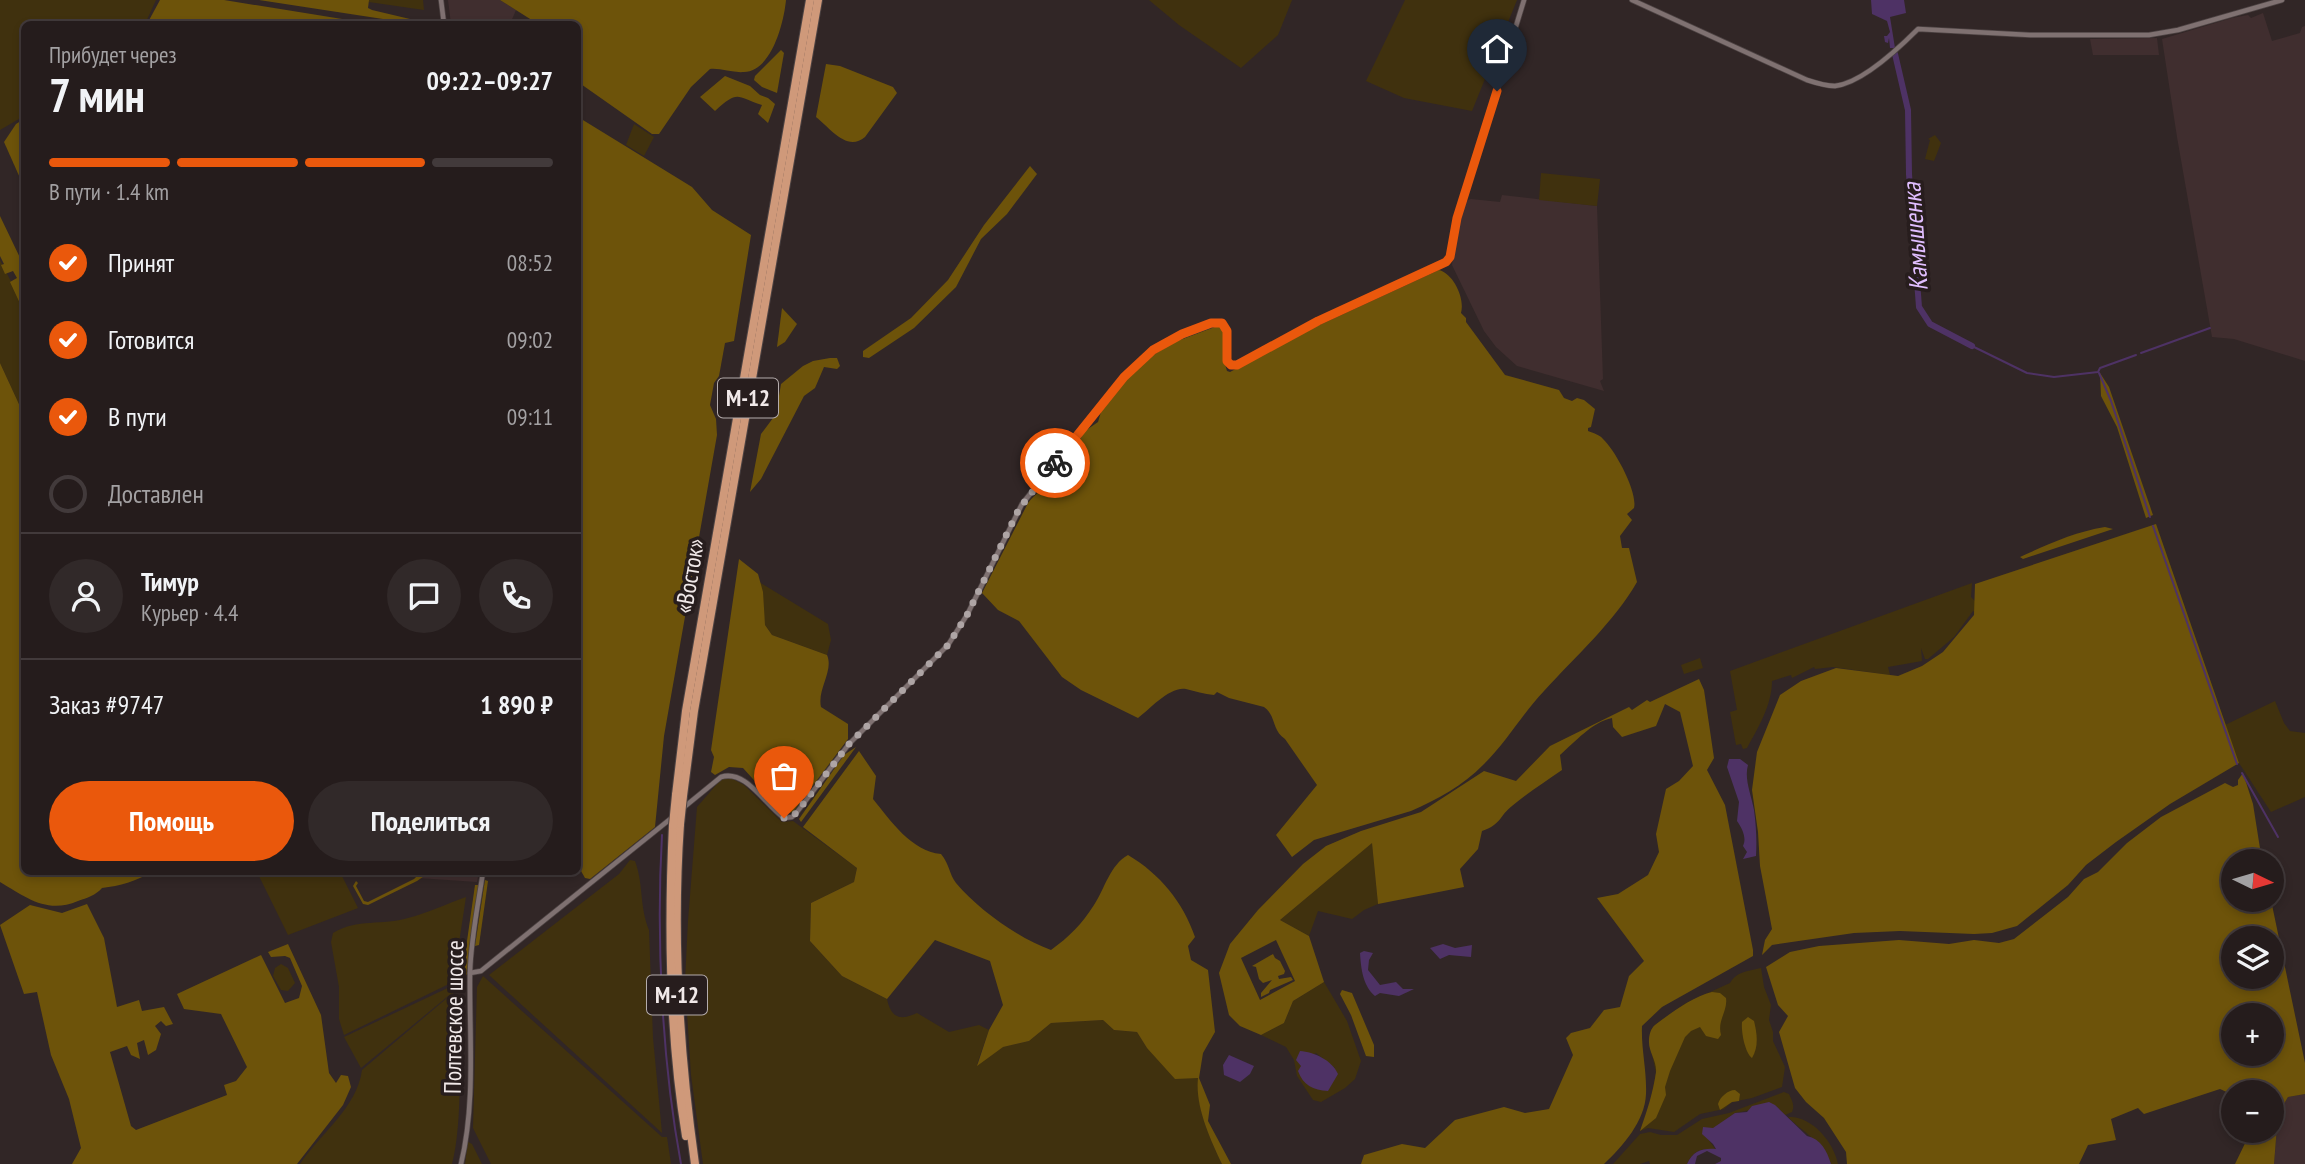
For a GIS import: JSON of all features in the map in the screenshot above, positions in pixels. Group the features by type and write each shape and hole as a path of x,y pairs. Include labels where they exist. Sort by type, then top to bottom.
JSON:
{"highway":[{"name":"«Восток»","path":"693,1164 684,1085 676,936 677,825 686,711 810,0"},
{"name":"«Восток»","path":"679,795 818,0"}],"street":[{"path":"441,0 444,21"},
{"path":"470,973 481,971 721,777 738,777 780,816 792,817 849,744 948,645 967,615 1022,504 1124,377 1159,345 1219,322 1227,331 1227,361 1231,365 1237,365 1318,321 1446,262 1450,257 1457,218 1524,0"},
{"path":"1632,0 1807,80 1829,86 1845,83 1863,73 1899,48 1918,29 2030,36 2124,36 2160,33 2282,0"},
{"name":"Полтевское шоссе","path":"461,1164 470,1095 470,973 483,875"}],"shaded area":[{"path":"0,0 156,0 146,21 21,21 21,118 0,130"},
{"path":"160,0 224,0 354,21 149,21"},
{"path":"259,0 369,0 368,8 372,10 410,19 396,21"},
{"path":"355,0 423,0 424,10"},
{"path":"448,0 500,0 516,10 511,21 451,21"},
{"path":"500,0 786,0 775,44 762,63 754,70 744,72 710,69 691,87 659,134 652,134 581,84 581,21 533,21"},
{"path":"1149,0 1292,0 1278,35 1241,68 1179,25"},
{"path":"1405,0 1517,0 1472,111 1404,98 1366,81"},
{"path":"1871,0 1904,0 1906,13 1890,17 1895,48 1890,48 1889,38 1888,43 1885,42 1884,36 1890,32 1887,21 1872,14"},
{"path":"2263,13 2272,41 2300,33 2305,26 2305,361 2234,339 2212,337 2162,39 2232,18 2248,15 2251,18"},
{"path":"2157,38 2159,55 2093,55 2090,39"},
{"path":"781,50 784,53 777,93 762,87 754,80"},
{"path":"826,64 840,66 893,87 897,93 865,137 858,141 852,142 839,137 816,117"},
{"path":"725,76 750,86 775,104 768,123 758,114 762,105 734,97 715,111 700,97"},
{"path":"581,119 692,187 712,210 751,235 734,341 725,343 710,405 716,419 717,435 664,736 655,827 590,879 585,878 581,871"},
{"path":"21,121 21,180 4,142"},
{"path":"634,124 654,137 644,156 626,145"},
{"path":"1935,135 1941,143 1934,161 1925,159 1930,140 1928,139"},
{"path":"1030,166 1037,174 1007,214 981,239 956,287 914,328 869,358 863,357 863,351 911,318 948,280 984,225"},
{"path":"1541,173 1600,179 1597,206 1539,200"},
{"path":"1502,195 1597,206 1603,379 1600,381 1604,391 1517,366 1496,347 1484,331 1452,265 1463,202 1471,199 1500,202"},
{"path":"0,216 21,260 21,306 10,282 17,278 13,271 5,274 0,256"},
{"path":"0,260 21,301 21,408 0,363"},
{"path":"1439,270 1454,282 1461,301 1461,313 1505,375 1559,390 1564,398 1572,401 1577,398 1584,400 1595,409 1588,431 1600,436 1608,444 1633,492 1634,508 1627,514 1632,520 1620,536 1622,548 1629,548 1637,582 1606,625 1536,700 1491,756 1467,779 1440,797 1411,811 1314,840 1292,857 1276,835 1317,785 1278,732 1268,710 1217,692 1214,695 1180,689 1167,694 1138,718 1081,690 1062,677 1019,621 998,610 982,593 1028,503 1055,479 1073,455 1078,455 1076,446 1085,431 1098,422 1101,412 1125,381 1146,360 1172,343 1220,325 1224,332 1227,371 1230,372 1311,329"},
{"path":"782,308 797,324 785,342 777,347"},
{"path":"837,358 840,366 837,369 824,367 815,388 804,396 761,479 750,492 761,434 776,414 781,384 803,366"},
{"path":"0,363 21,408 21,875 146,875 128,883 102,888 67,905 57,906 19,894 0,882"},
{"path":"2100,373 2109,387 2153,515 2146,518 2117,427 2101,396"},
{"path":"2156,524 2239,763 2170,804 2116,842 2017,926 1992,933 1974,934 1900,931 1854,933 1772,945 1762,955 1765,940 1772,929 1760,866 1752,790 1757,752 1780,695 1801,681 1836,668 1898,676 1922,666 1943,652 1974,615 1975,584"},
{"path":"2105,527 2113,529 2023,559 2020,557 2072,535"},
{"path":"739,559 758,574 763,592 765,625 772,635 827,655 829,661 821,694 821,707 848,724 848,739 793,812 789,813 772,800 743,768 729,767 715,775 711,772 714,757 711,750"},
{"path":"759,582 828,624 831,640 827,655 772,635 765,625"},
{"path":"1972,583 1971,597 1976,602 1975,612 1973,611 1954,637 1928,659 1925,659 1921,648 1922,661 1888,667 1890,675 1814,667 1792,678 1791,675 1772,681 1767,707 1747,748 1743,749 1741,744 1736,745 1730,712 1737,710 1730,671"},
{"path":"1700,658 1703,668 1684,674 1681,665"},
{"path":"1699,679 1704,690 1714,758 1707,770 1725,805 1753,956 1662,1007 1642,1026 1645,1104 1632,1132 1604,1164 1361,1164 1364,1155 1402,1144 1425,1148 1455,1120 1504,1107 1525,1113 1549,1109 1573,1055 1566,1038 1571,1033 1590,1028 1604,1010 1620,1007 1629,976 1644,961 1597,898 1618,894 1648,875 1659,852 1656,834 1666,789 1679,781 1693,766 1680,712 1665,704 1656,726 1622,737 1613,727 1612,718 1584,733 1560,755 1562,770 1508,809 1493,826 1482,831 1478,849 1460,869 1464,887 1378,904 1372,843 1280,920 1309,936 1324,982 1293,1001 1284,1023 1261,1035 1240,1026 1229,1015 1219,973 1230,944 1258,910 1303,864 1326,846 1361,831 1421,812 1484,771 1516,781 1550,746 1629,707 1632,710 1647,700 1650,702","holes":["1276,940 1295,981 1260,1000 1241,958"]},
{"path":"2275,701 2290,731 2305,733 2305,797 2271,812 2239,763 2225,725"},
{"path":"856,747 801,822 799,819 844,755"},
{"path":"859,751 876,776 873,799 895,825 920,847 941,854 956,883 987,913 1038,945 1051,950 1075,930 1094,905 1112,871 1128,855 1160,880 1177,901 1190,924 1195,937 1188,946 1191,960 1208,970 1215,1032 1203,1053 1199,1078 1210,1105 1208,1121 1231,1164 1222,1164 1208,1133 1199,1100 1198,1078 1175,1079 1147,1048 1137,1032 1114,1030 1103,1020 1051,1023 1029,1041 1003,1047 977,1066 989,1030 1003,1005 990,961 935,940 887,999 842,976 810,941 811,903 854,882 857,868 803,827"},
{"path":"1729,759 1740,759 1748,765 1747,781 1754,810 1756,856 1743,859 1747,852 1737,821 1739,802 1727,767"},
{"path":"2243,773 2253,804 2260,849 2221,849 2221,912 2274,912 2276,926 2221,926 2221,989 2284,989 2284,962 2305,1063 2305,1094 2288,1097 2284,1104 2284,1080 2221,1080 2221,1089 2144,1114 2138,1108 2111,1119 2116,1140 2088,1145 2079,1164 1847,1164 1846,1152 1824,1118 1795,1088 1779,1032 1788,1016 1778,1005 1766,967 1790,952 1819,946 1899,940 1949,944 1974,940 1999,943 2014,939 2068,897 2084,879 2098,872 2127,843 2161,817 2225,783 2233,787 2238,785"},
{"path":"731,778 744,785 782,822 793,821 857,868 854,882 811,903 810,941 842,976 887,999 891,1010 897,1016 906,1017 917,1013 949,1032 979,1025 989,1030 977,1064 1002,1047 1029,1041 1051,1023 1103,1020 1114,1030 1137,1032 1147,1048 1199,1078 1201,1110 1222,1164 703,1164 691,1075 685,981 688,921 697,807 717,784 723,779"},
{"path":"1372,842 1378,904 1352,919 1318,911 1309,936 1280,920"},
{"path":"630,860 635,861 638,870 649,930 653,1038 662,1133 489,975 619,874"},
{"path":"258,875 342,875 358,908 288,935"},
{"path":"418,875 426,875 368,905 363,904 353,886 356,881 364,901 368,902"},
{"path":"424,875 478,875 477,882 418,878"},
{"path":"485,880 488,881 479,945 475,946"},
{"path":"475,885 479,885 468,974 465,975 463,969"},
{"path":"466,897 453,982 344,1035 339,1019 339,987 331,942 333,933 351,925 408,918"},
{"path":"87,904 104,938 117,1007 139,1000 142,1011 164,1007 173,1024 166,1026 161,1021 155,1026 161,1034 156,1050 148,1055 144,1040 137,1043 140,1059 131,1055 127,1046 110,1052 131,1126 136,1130 227,1095 224,1085 236,1081 247,1067 221,1014 184,1009 177,994 261,955 285,1003 299,998 302,986 290,958 271,957 268,952 288,944 321,1015 329,1073 336,1083 341,1075 348,1076 351,1087 343,1105 297,1164 72,1164 81,1148 69,1099 51,1055 37,992 24,994 0,925 30,905 62,913"},
{"path":"1443,944 1455,948 1472,945 1471,957 1449,955 1440,959 1430,948"},
{"path":"1360,953 1373,953 1368,970 1380,985 1396,982 1403,989 1414,989 1399,996 1380,993 1375,996 1363,977"},
{"path":"1273,954 1285,971 1278,976 1279,979 1291,977 1293,980 1261,997 1261,993 1272,980 1263,983 1256,967 1252,966"},
{"path":"281,964 288,968 295,983 288,991 281,990 273,976 275,968"},
{"path":"1761,968 1771,1005 1769,1020 1773,1041 1785,1067 1782,1087 1732,1102 1724,1109 1700,1114 1674,1132 1648,1128 1640,1131 1649,1109 1656,1073 1649,1040 1651,1030 1686,1003 1730,983 1740,974"},
{"path":"483,976 662,1137 667,1137 671,1164 491,1164 473,1128 477,987"},
{"path":"1324,982 1347,1021 1361,1061 1355,1079 1321,1102 1313,1100 1297,1076 1294,1060 1286,1047 1261,1035 1284,1023 1293,1001","holes":["1316,1053 1335,1068 1301,1066 1299,1061"]},
{"path":"454,985 453,992 361,1068 344,1037"},
{"path":"1342,990 1352,993 1374,1045 1374,1057 1366,1056 1340,994"},
{"path":"1712,992 1720,993 1726,998 1720,1025 1721,1035 1718,1039 1706,1036 1700,1027 1685,1037 1670,1071 1665,1087 1666,1095 1656,1118 1640,1131 1656,1072 1649,1044 1651,1030 1682,1006"},
{"path":"453,993 460,1079 458,1126 452,1164 300,1164 345,1109 359,1084 362,1070"},
{"path":"1748,1017 1754,1021 1757,1035 1752,1058 1745,1047 1742,1031 1742,1022"},
{"path":"1300,1051 1322,1058 1335,1069 1338,1074 1328,1091 1313,1088 1303,1080 1298,1071 1301,1066 1296,1060"},
{"path":"1229,1055 1254,1066 1250,1074 1240,1082 1224,1075 1223,1065"},
{"path":"1735,1090 1740,1094 1739,1101 1720,1110 1718,1104 1721,1099"},
{"path":"1784,1092 1789,1094 1792,1101 1792,1112 1785,1115 1775,1105 1735,1113 1705,1135 1716,1150 1698,1151 1687,1164 1650,1164 1649,1161 1640,1164 1613,1164 1640,1134 1650,1132 1677,1135 1702,1119 1729,1113"},
{"path":"2305,1094 2305,1164 2274,1164 2276,1143 2284,1143 2284,1104 2288,1097"},
{"path":"1769,1102 1807,1136 1820,1143 1831,1164 1715,1164 1721,1161 1721,1158 1707,1151 1697,1156 1695,1164 1687,1164 1698,1151 1716,1149 1702,1134 1703,1127 1713,1128 1735,1113 1747,1112 1752,1106"},
{"path":"1788,1117 1805,1120 1813,1125 1832,1147 1838,1164 1831,1164 1818,1144"},
{"path":"468,1142 472,1144 482,1164 465,1164"},
{"path":"2245,1143 2276,1143 2274,1164 2235,1164"}],"waterway":[{"name":"Камышенка","path":"1895,54 1908,110 1909,174 1919,307 1930,324 1972,346"},
{"name":"Камышенка","path":"2141,353 2210,328"},
{"name":"Камышенка","path":"1972,346 2027,373 2054,377 2098,372 2100,368 2136,355"},
{"path":"2099,373 2150,517"},
{"path":"2153,526 2237,764"},
{"path":"2242,773 2278,837"},
{"path":"662,835 662,1000 669,1084 681,1164"}],"way so far":[{"path":"784,818 792,817 797,812 849,744 948,645 967,615 1019,509 1055,463"}],"route":[{"path":"1055,463 1124,377 1144,357 1165,342 1211,323 1222,323 1227,331 1227,361 1231,365 1237,365 1318,321 1446,262 1450,257 1457,218 1497,91"}]}
